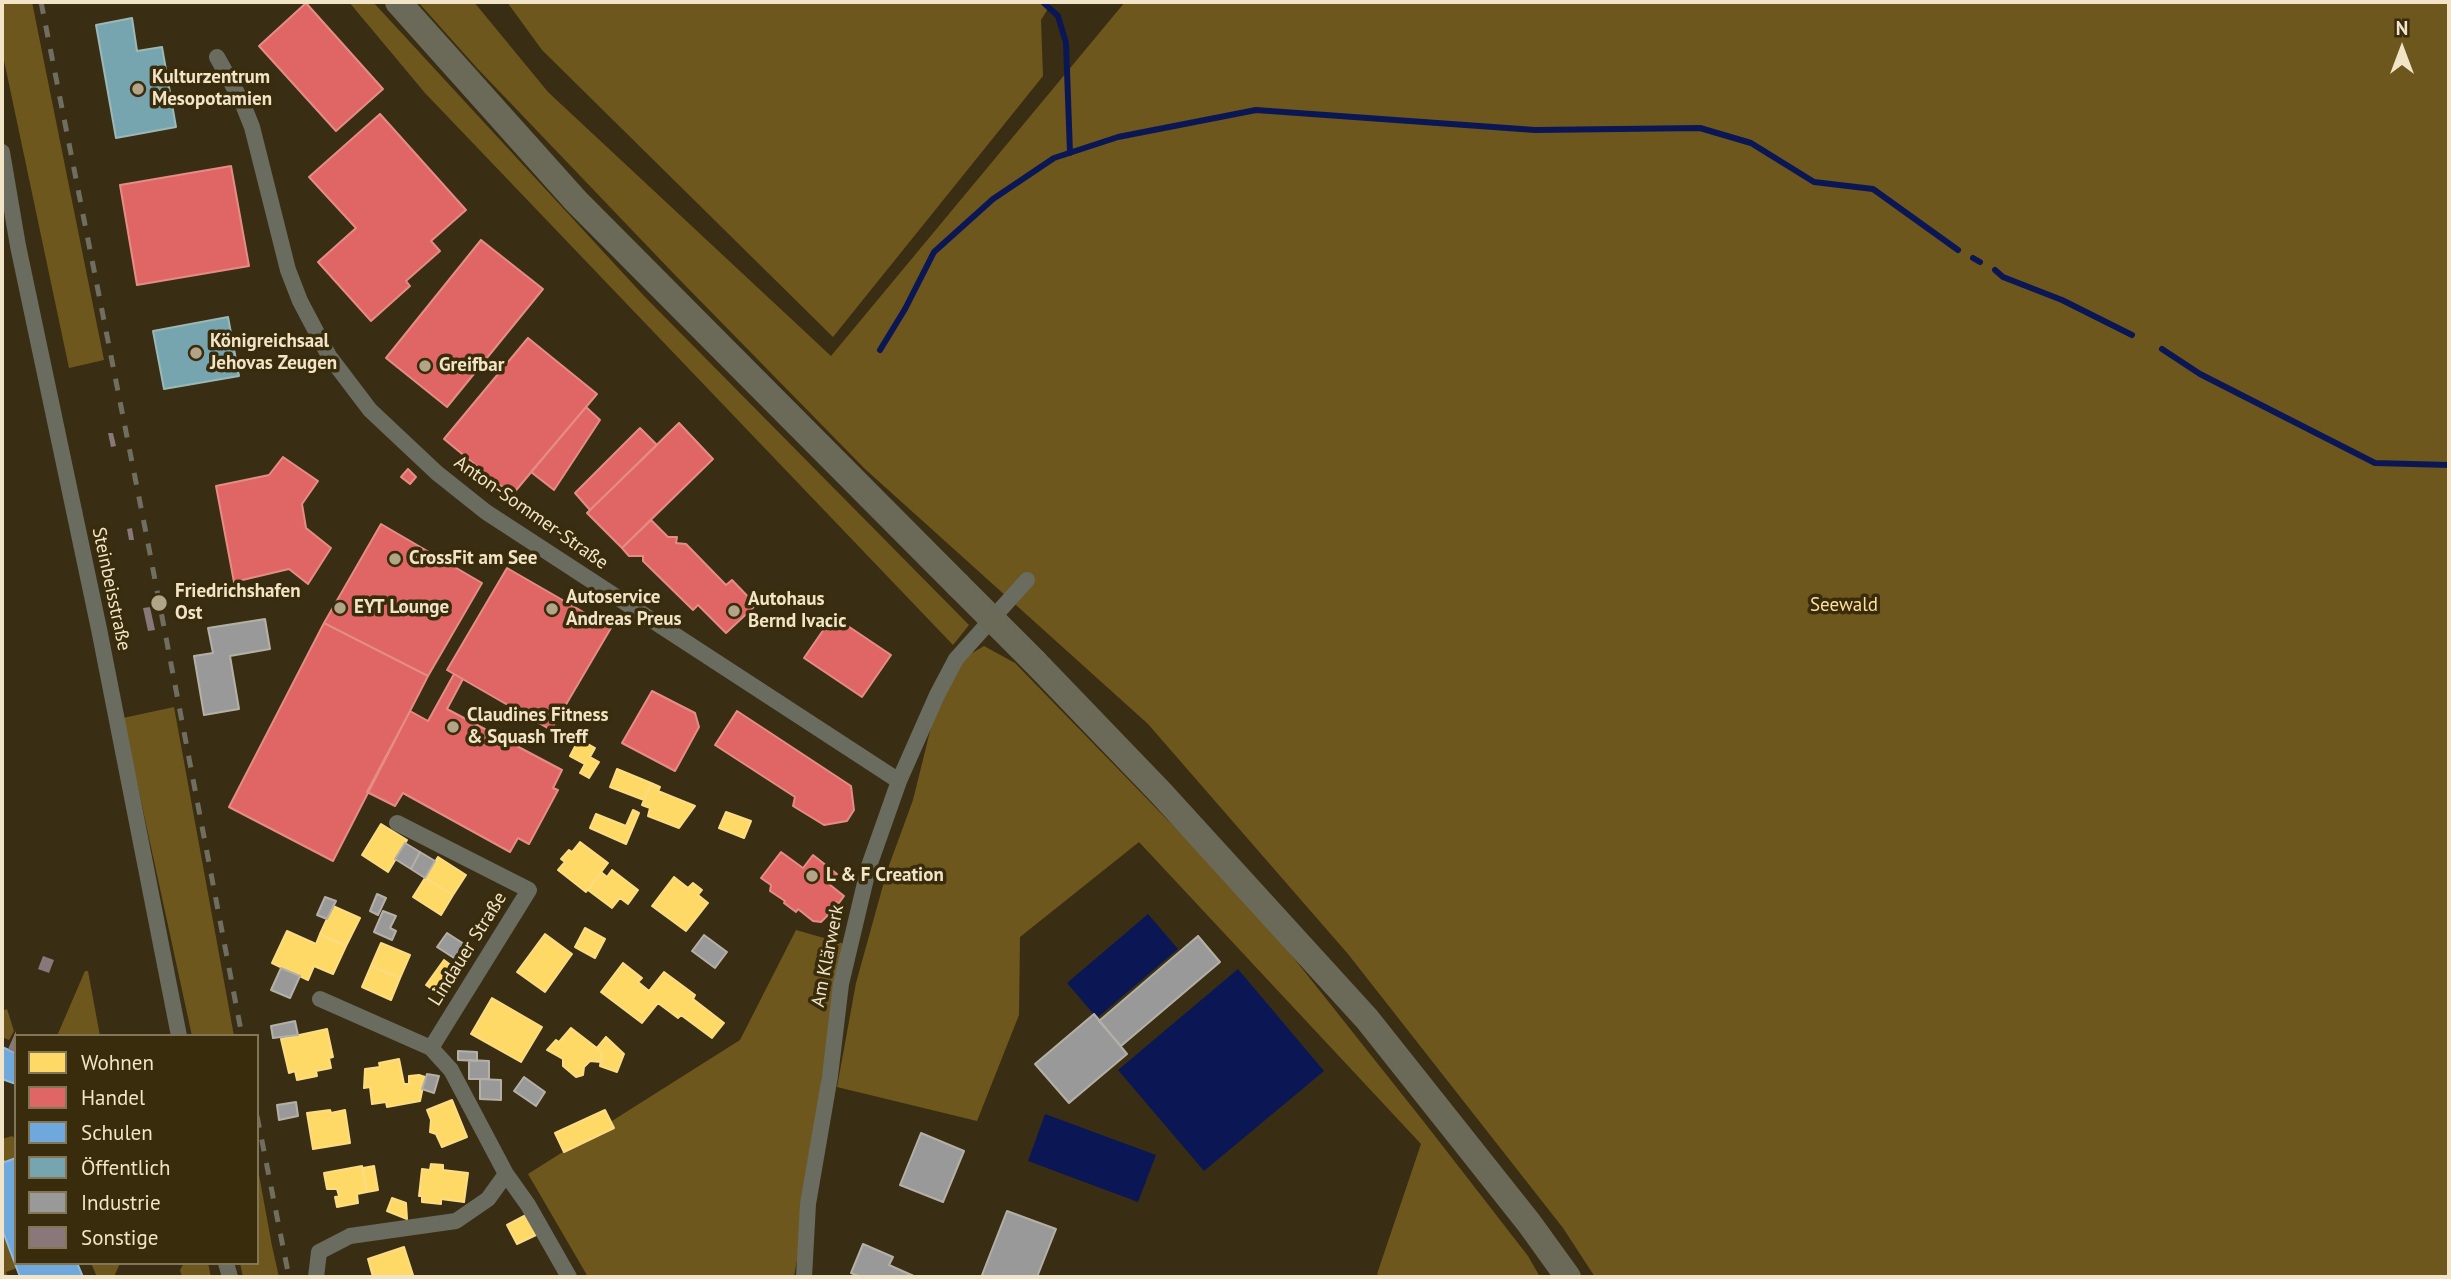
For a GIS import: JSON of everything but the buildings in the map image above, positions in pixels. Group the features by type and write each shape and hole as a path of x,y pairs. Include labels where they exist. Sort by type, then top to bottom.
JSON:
{"main road":[{"path":"398,2 576,201 1034,660 1170,803 1367,1018 1521,1213 1568,1277"}],"street":[{"name":"Anton-Sommer-Straße","path":"217,57 242,102 252,127 288,270 300,301 329,356 370,410 437,473 486,512 899,781"},
{"name":"Steinbeisstraße","path":"2,152 23,273 101,643 179,1034"},
{"name":"Am Klärwerk","path":"804,1277 808,1204 830,1076 841,984 869,866 899,781 956,659 1027,580"},
{"name":"Lindauer Straße","path":"397,823 529,890 431,1048"},
{"path":"320,999 431,1048 451,1070 506,1174 528,1205 569,1277"},
{"path":"316,1277 319,1252 350,1236 456,1221 488,1199 506,1174"}],"green space":[{"path":"2,2 32,2 104,360 69,368 2,51"},
{"path":"349,2 373,2 645,297 969,625 953,645 425,93"},
{"name":"Seewald","path":"418,2 474,2 548,92 831,356 1125,2 2449,2 2449,1277 1595,1277 1563,1228 1348,954 1148,724 865,469 675,275 477,68"},
{"path":"507,2 1052,2 1041,20 1043,76 833,337 542,50"},
{"path":"984,646 1015,663 1258,913 1528,1256 1540,1277 1383,1277 1377,1274 1421,1144 1139,842 1020,937 1019,1015 977,1121 837,1087 856,983 887,871 913,800 936,707 962,659"},
{"path":"174,707 234,1034 192,1034 123,718"},
{"path":"796,930 845,944 822,1076 807,1203 794,1277 588,1277 528,1174 740,1040"},
{"path":"85,971 88,971 100,1034 58,1034"},
{"path":"7,1009 14,1031 9,1040 2,1037 2,1011"},
{"path":"14,1138 14,1159 5,1162 2,1160 2,1139"},
{"path":"259,1175 279,1277 243,1277 240,1265 259,1265"},
{"path":"2,1229 17,1268 6,1272 8,1277 2,1277"},
{"path":"92,1265 119,1265 114,1277 97,1277"},
{"path":"183,1265 208,1265 211,1277 182,1277 180,1270"}],"shaded area":[{"path":"1148,914 1178,949 1097,1018 1067,983"},
{"path":"1238,969 1324,1071 1204,1171 1118,1070"},
{"path":"1045,1114 1156,1155 1138,1202 1028,1161"}],"waterway":[{"path":"1043,2 1058,16 1066,43 1070,153"},
{"path":"880,350 905,309 934,252 993,199 1054,158 1118,137 1256,110 1535,130 1700,128 1751,143 1814,182 1873,189 1958,250"},
{"path":"1973,258 1980,262"},
{"path":"1995,270 2003,277 2062,300 2132,335"},
{"path":"2162,349 2200,374 2375,463 2449,465"}],"railway":[{"path":"41,2 242,1034"},
{"path":"259,1126 289,1277"}],"place":[{"name":"Kulturzentrum Mesopotamien","path":"138,89"},
{"name":"Königreichsaal Jehovas Zeugen","path":"196,353"},
{"name":"Greifbar","path":"425,366"},
{"name":"CrossFit am See","path":"395,559"},
{"name":"Friedrichshafen Ost","path":"159,603"},
{"name":"EYT Lounge","path":"340,608"},
{"name":"Autoservice Andreas Preus","path":"552,609"},
{"name":"Autohaus Bernd Ivacic","path":"734,611"},
{"name":"Claudines Fitness & Squash Treff","path":"453,727"},
{"name":"L & F Creation","path":"812,876"}]}
